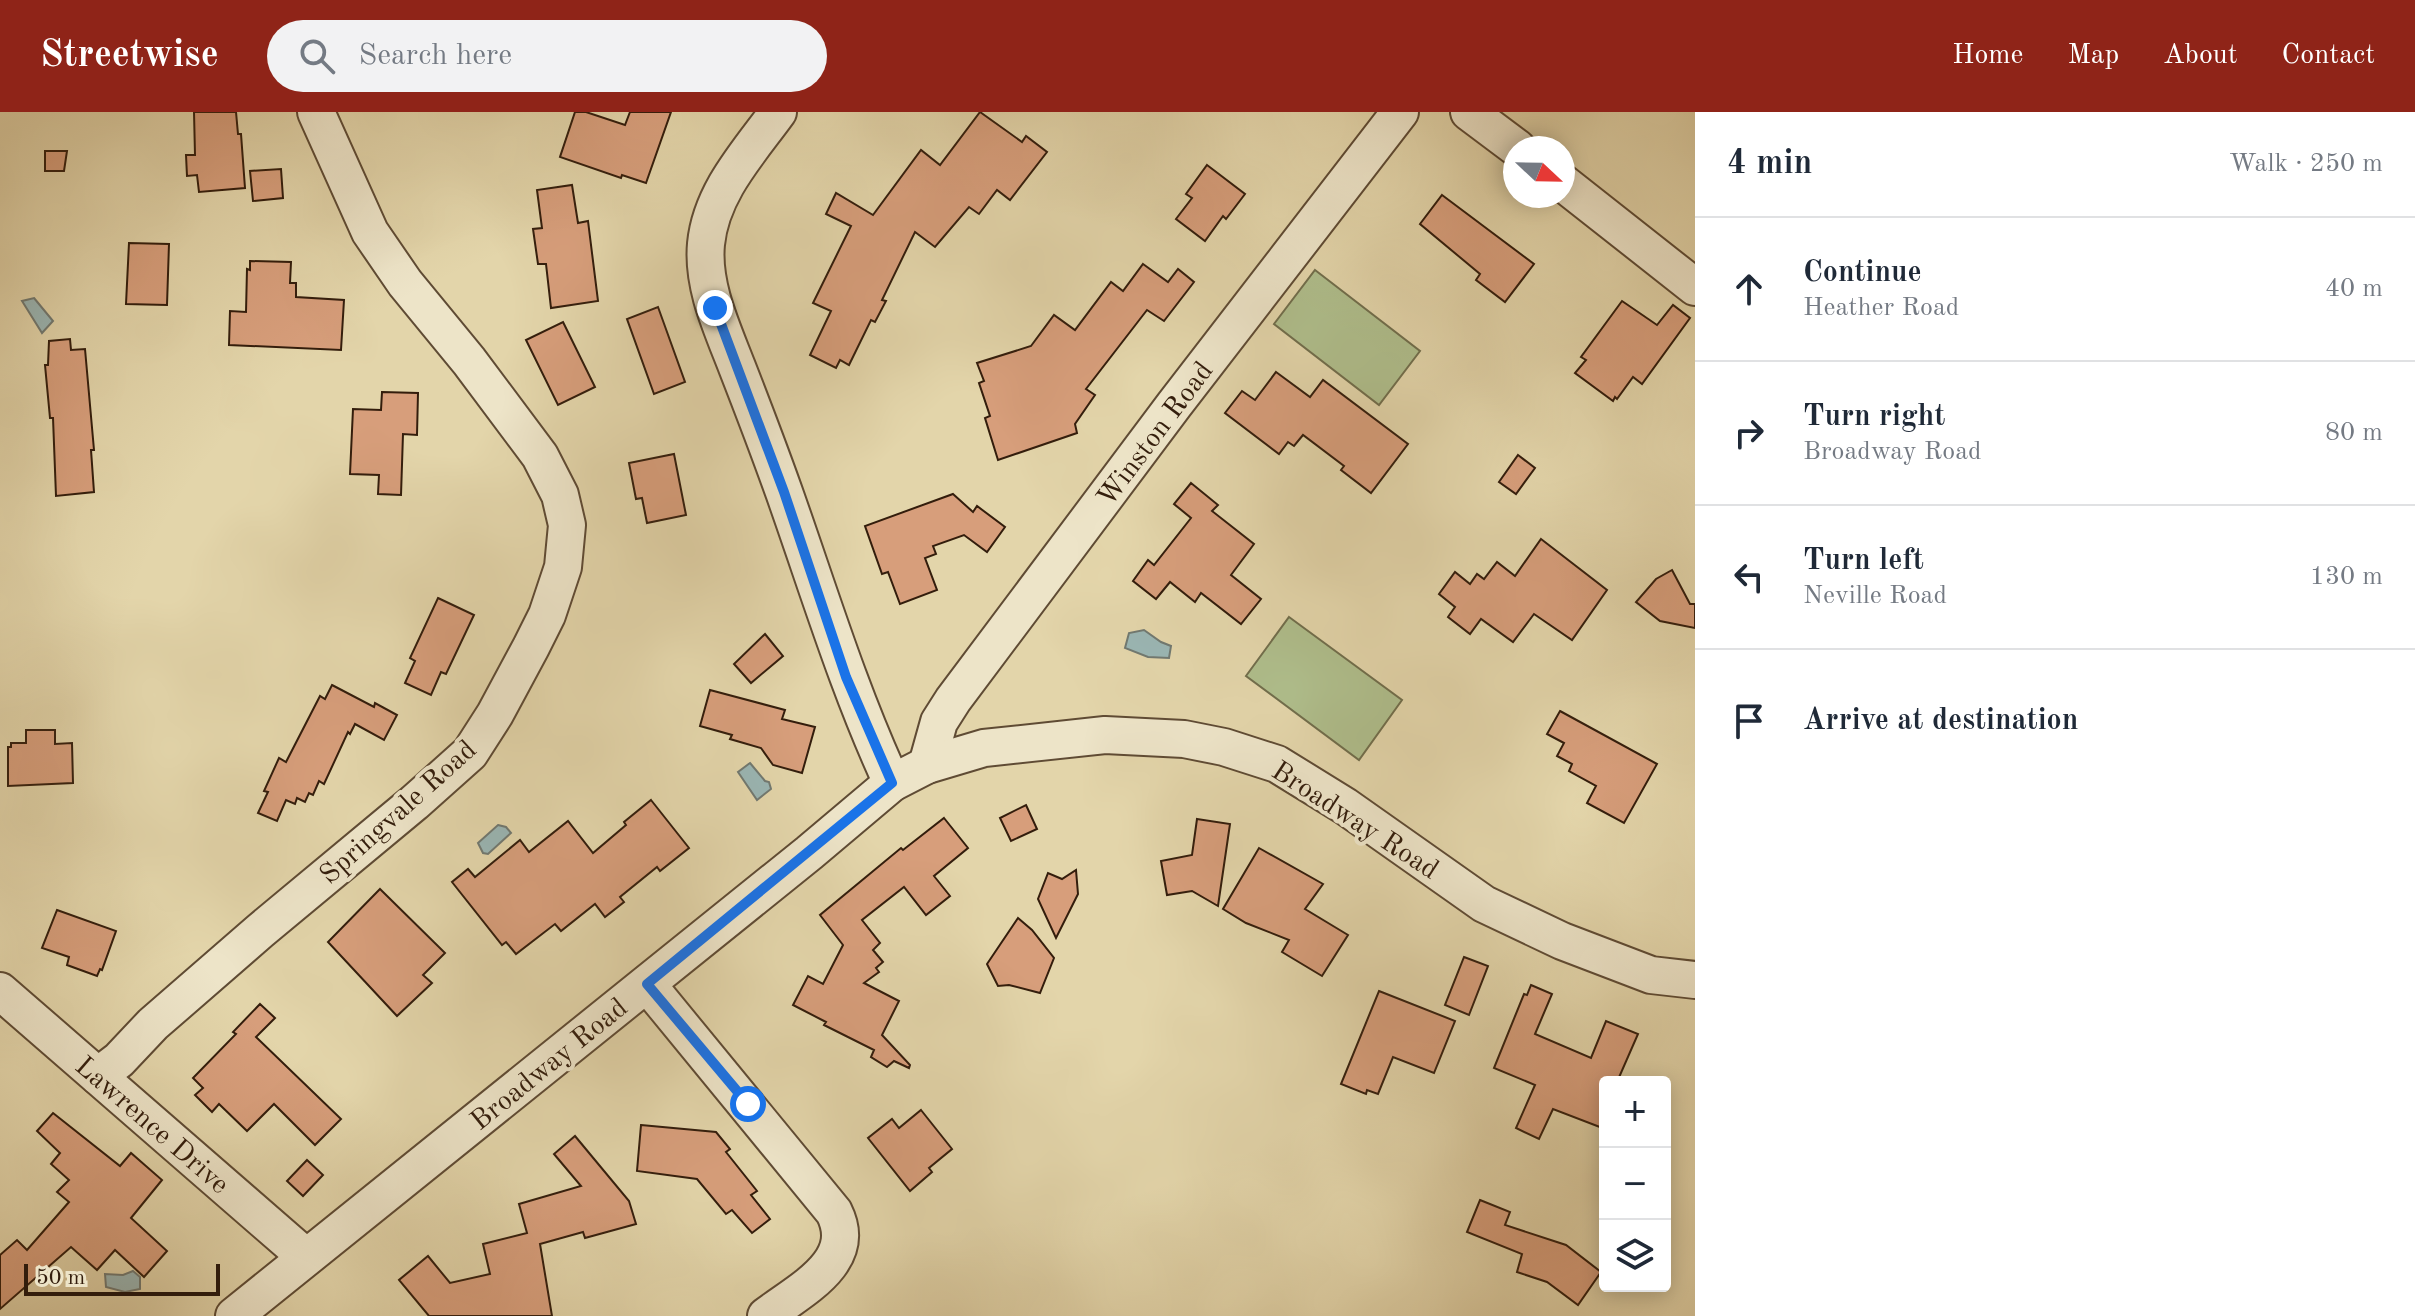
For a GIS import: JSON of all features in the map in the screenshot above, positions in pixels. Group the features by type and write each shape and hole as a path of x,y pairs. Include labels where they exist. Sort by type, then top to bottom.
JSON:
{"street":[{"name":"Springvale Road","path":"98,1076 260,931 470,753 531,647 547,615 563,567 567,525 560,495 540,456 469,361 405,283 370,232 316,112"},
{"path":"778,112 725,184 712,216 706,243 706,272 715,308 784,492 846,677 892,783"},
{"name":"Winston Road","path":"927,765 939,722 953,700 1174,405 1400,112"},
{"path":"1469,112 1503,138"},
{"path":"1575,192 1695,287"},
{"name":"Broadway Road","path":"234,1316 892,783 927,765 984,748 1105,735 1184,739 1224,747 1277,764 1345,806 1484,904 1612,962 1651,975 1695,980"},
{"path":"647,984 767,1128 841,1225 841,1244 832,1263 766,1316"},
{"name":"Lawrence Drive","path":"0,991 306,1257"}],"green space":[{"path":"1315,270 1420,351 1379,405 1274,324"},
{"path":"1289,617 1402,700 1359,760 1246,676"}],"water":[{"path":"34,298 53,321 42,333 22,301"},
{"path":"1144,630 1171,646 1169,658 1148,657 1125,648 1129,633"},
{"path":"750,763 769,782 771,789 757,800 738,772"},
{"path":"498,825 506,827 511,833 488,854 483,853 478,843"},
{"path":"133,1271 140,1277 140,1289 125,1292 106,1287 105,1274 123,1275"}],"building":[{"path":"194,112 236,112 245,188 199,192 197,175 187,176 186,155 195,155"},
{"path":"575,112 586,112 625,125 630,112 671,112 646,183 622,175 621,178 560,157"},
{"path":"980,112 1022,142 1026,136 1047,152 1010,200 997,190 979,214 969,207 935,247 915,232 882,300 886,301 875,322 871,320 849,365 840,360 836,368 810,355 831,311 813,303 851,226 826,214 836,193 873,215 921,150 940,165"},
{"path":"45,151 67,151 64,171 45,171"},
{"path":"1207,165 1245,194 1226,219 1223,216 1205,241 1176,219 1192,198 1186,194"},
{"path":"281,169 283,198 253,201 250,171"},
{"path":"572,185 578,223 588,221 598,301 551,308 546,264 538,264 533,229 542,228 537,190"},
{"path":"1442,195 1534,264 1505,302 1476,280 1480,274 1420,224"},
{"path":"129,243 169,244 167,305 126,304"},
{"path":"250,261 291,262 290,283 296,283 296,297 344,300 341,350 229,345 230,311 246,312"},
{"path":"1143,264 1168,282 1178,269 1194,282 1164,321 1147,310 1086,389 1095,395 1075,424 1077,433 998,460 985,418 990,416 979,383 984,381 977,363 1031,346 1054,315 1075,330 1111,282 1123,291"},
{"path":"1622,301 1657,325 1673,305 1690,318 1642,384 1633,377 1613,401 1575,373 1586,360 1581,357"},
{"path":"658,307 685,382 654,394 627,319"},
{"path":"563,322 595,387 558,405 526,340"},
{"path":"70,339 71,350 85,349 94,450 91,450 94,492 56,496 53,418 50,418 45,365 48,365 49,341"},
{"path":"1276,372 1310,397 1323,380 1408,444 1371,493 1341,470 1344,466 1303,435 1294,446 1288,442 1279,454 1225,413 1242,391 1255,400"},
{"path":"382,392 418,393 417,435 403,434 401,495 378,494 379,475 350,474 353,409 381,410"},
{"path":"674,454 686,515 647,523 642,498 636,499 629,463"},
{"path":"1518,455 1535,468 1516,494 1499,482"},
{"path":"1191,483 1218,505 1212,511 1254,544 1231,575 1261,599 1241,624 1201,593 1195,602 1170,582 1156,599 1133,581 1148,560 1154,565 1191,518 1174,504"},
{"path":"953,494 973,512 977,506 1005,527 987,552 964,535 933,546 936,554 925,558 937,590 900,604 888,572 882,574 865,526"},
{"path":"1541,539 1607,590 1572,640 1534,614 1513,642 1481,619 1470,634 1448,617 1455,607 1439,594 1455,572 1470,584 1477,574 1484,579 1497,562 1515,576"},
{"path":"1672,570 1690,604 1695,604 1695,628 1660,621 1636,602 1656,579"},
{"path":"438,598 474,615 446,674 441,672 431,695 405,683 415,661 410,658"},
{"path":"765,634 783,656 751,683 734,664"},
{"path":"332,685 397,715 384,740 355,724 350,734 348,732 324,784 319,781 313,795 309,793 305,802 297,798 295,804 286,800 277,821 258,813 279,758 286,762 320,696 325,699"},
{"path":"710,690 785,710 782,719 815,727 802,773 773,765 761,748 700,726"},
{"path":"1560,711 1657,764 1624,823 1587,803 1596,786 1569,771 1572,764 1557,756 1564,743 1547,734"},
{"path":"26,730 55,730 55,744 72,743 73,783 8,786 8,747 11,743 26,743"},
{"path":"651,800 689,848 660,871 657,867 620,897 624,902 605,917 595,904 561,931 555,924 516,954 506,942 502,945 452,882 468,869 475,877 520,840 529,852 568,821 593,853"},
{"path":"1026,805 1037,829 1011,841 1000,818"},
{"path":"944,818 968,848 934,876 950,896 926,915 904,887 862,920 880,943 873,950 883,962 876,968 879,972 864,983 899,1001 882,1035 910,1065 909,1068 894,1061 887,1067 871,1057 874,1050 824,1025 826,1022 793,1005 808,976 823,984 843,945 820,915 901,848 903,850"},
{"path":"1197,819 1230,824 1218,906 1192,891 1167,895 1161,861 1192,855"},
{"path":"1259,848 1323,884 1305,909 1348,935 1322,976 1282,952 1289,940 1246,923 1223,909"},
{"path":"1076,870 1078,894 1056,938 1038,899 1048,873 1062,879"},
{"path":"380,889 445,953 423,975 432,983 397,1016 328,942"},
{"path":"57,910 116,931 97,976 67,965 69,957 42,948"},
{"path":"1018,918 1054,958 1040,993 1009,985 998,986 987,964"},
{"path":"1464,957 1488,966 1469,1015 1445,1005"},
{"path":"1531,985 1552,994 1535,1034 1591,1058 1606,1021 1638,1034 1620,1076 1599,1076 1599,1127 1553,1109 1539,1139 1516,1128 1535,1085 1494,1068 1524,994 1527,995"},
{"path":"1379,991 1455,1021 1434,1073 1393,1057 1378,1094 1367,1090 1366,1094 1341,1084"},
{"path":"260,1004 275,1018 256,1037 341,1119 315,1145 274,1104 247,1131 219,1104 212,1112 195,1095 203,1088 193,1078"},
{"path":"921,1110 952,1149 929,1168 932,1172 910,1191 868,1138 892,1119 899,1128"},
{"path":"53,1113 120,1166 131,1153 162,1180 131,1218 167,1251 144,1277 115,1250 97,1270 71,1247 0,1309 0,1255 17,1240 27,1250 69,1202 57,1192 69,1180 51,1164 60,1153 37,1131"},
{"path":"641,1125 716,1132 730,1149 726,1152 757,1191 751,1195 770,1219 752,1233 732,1210 726,1214 697,1179 637,1171"},
{"path":"575,1136 629,1201 636,1224 585,1238 583,1232 540,1244 552,1316 429,1316 399,1280 428,1256 450,1283 490,1274 483,1244 527,1233 519,1204 581,1186 554,1154"},
{"path":"307,1160 323,1175 303,1196 287,1181"},
{"path":"1480,1200 1510,1212 1505,1225 1566,1245 1599,1270 1599,1275 1578,1305 1547,1282 1517,1272 1522,1254 1467,1232"}],"route":[{"path":"715,308 784,492 846,677 892,783 647,984 748,1104"}]}
